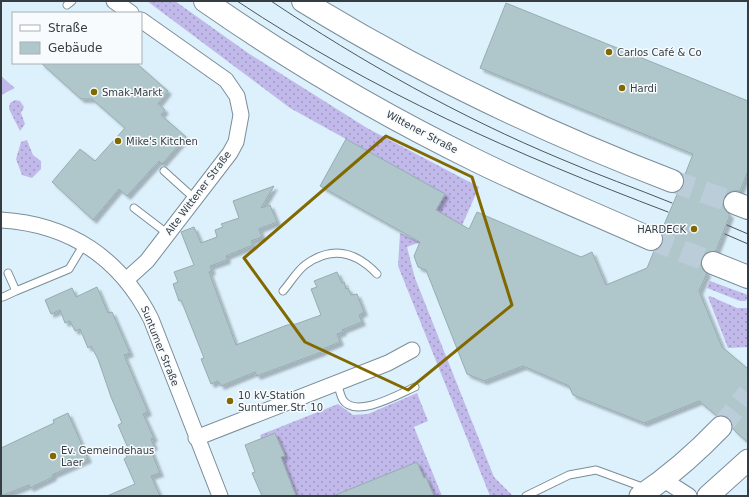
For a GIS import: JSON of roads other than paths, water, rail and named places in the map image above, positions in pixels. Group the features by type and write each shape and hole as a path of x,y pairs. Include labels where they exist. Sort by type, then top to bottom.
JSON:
{"main road":[{"name":"Wittener Straße","path":"205,1 302,65 397,119 477,161 651,239"},
{"path":"303,1 351,30 416,66 500,109 672,181"},
{"path":"713,263 748,277"},
{"path":"656,490 696,454 721,427"},
{"path":"708,496 748,460"}],"street":[{"path":"114,1 130,12"},
{"name":"Alte Wittener Straße","path":"126,280 147,261 236,142 241,115 237,96 226,80 142,21"},
{"name":"Suntumer Straße","path":"1,220 38,225 67,234 84,244 110,263 126,280 142,301 151,319 196,438 220,496"},
{"path":"196,438 388,363 412,350"},
{"path":"656,490 688,496"}],"lane":[{"path":"164,171 194,199"},
{"path":"134,208 168,234"},
{"path":"3,297 69,268 84,244"},
{"path":"283,291 304,265 336,253 349,255 365,261 377,274"},
{"path":"8,273 16,291"},
{"path":"337,382 344,401 356,408 366,407 415,387"},
{"path":"526,496 569,475 596,470 656,490"}],"tunnel":[{"path":"672,181 735,203"},
{"path":"651,239 713,263"},
{"path":"721,427 748,393"}],"tram line":[{"path":"237,1 289,34 341,64 446,119 555,167 668,212"},
{"path":"271,1 340,46 449,107 523,143 589,171 672,203"},
{"path":"727,225 748,234"},
{"path":"725,234 748,244"}],"place":[{"name":"Carlos Café & Co","path":"609,52"},
{"name":"Hardi","path":"622,88"},
{"name":"Smak-Markt","path":"94,92"},
{"name":"Mike's Kitchen","path":"118,141"},
{"name":"HARDECK","path":"694,229"},
{"name":"10 kV-Station Suntumer Str. 10","path":"230,401"},
{"name":"Ev. Gemeindehaus Laer","path":"53,456"}]}
